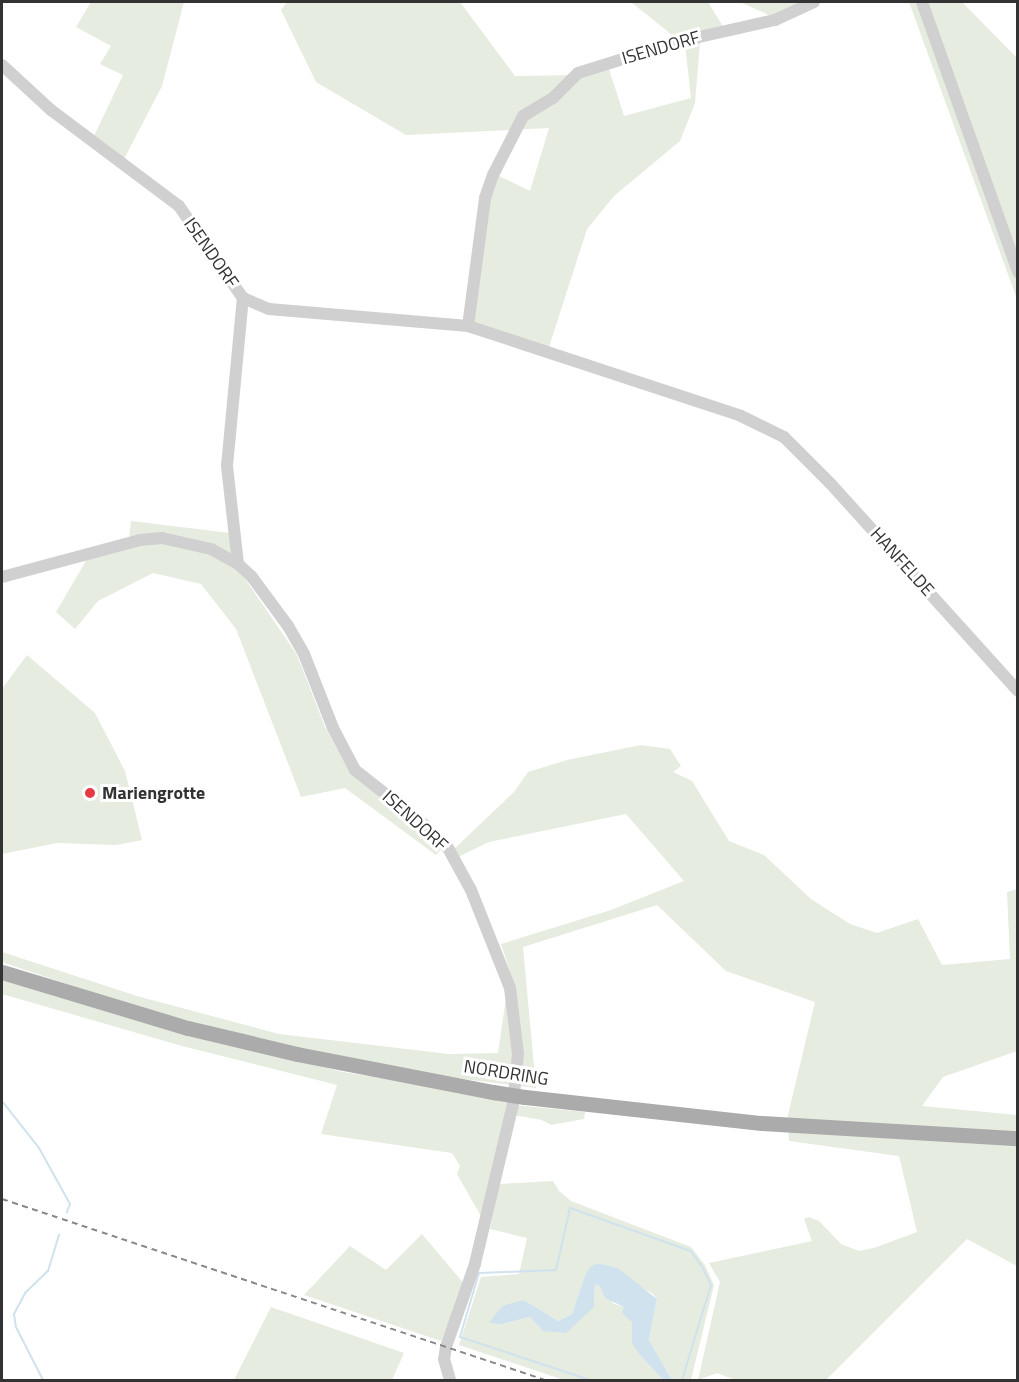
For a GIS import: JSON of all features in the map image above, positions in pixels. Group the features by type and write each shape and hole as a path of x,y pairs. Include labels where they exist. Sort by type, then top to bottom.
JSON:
{"main road":[{"name":"NORDRING","path":"2,972 188,1028 297,1054 493,1092 762,1122 1017,1138"}],"street":[{"name":"ISENDORF","path":"468,326 485,198 493,175 524,116 553,98 578,73 677,42 775,20 814,2"},
{"path":"922,2 1017,272"},
{"name":"ISENDORF","path":"2,65 51,110 178,206 243,298 268,309 468,326 741,416 784,437"},
{"path":"238,564 227,466 243,298"},
{"name":"HANFELDE","path":"784,437 831,483 1015,684"},
{"name":"ISENDORF","path":"2,577 140,540 162,538 211,549 238,564 252,577 282,618 304,654 333,728 355,770 426,826 448,848 471,890 510,988 518,1053 513,1104 475,1264 446,1347 444,1359 450,1380"}],"shaded area":[{"path":"91,2 184,2 162,86 124,159 94,136 123,75 100,64 111,46 76,27"},
{"path":"287,2 460,2 515,76 583,75 609,69 624,116 691,98 685,45 700,42 695,103 680,141 614,196 587,229 549,347 472,323 486,210 499,176 530,191 549,128 406,135 316,82 281,10"},
{"path":"631,2 708,2 724,28 676,38"},
{"path":"742,2 800,2 771,16"},
{"path":"909,2 962,2 1017,58 1018,247 1011,255 1017,272 1017,299"},
{"path":"131,521 230,533 231,566 246,580 297,655 325,727 350,773 418,827 441,849 436,855 345,788 301,797 236,629 201,584 153,573 98,601 75,629 56,612 87,559 128,549"},
{"path":"27,655 95,713 125,771 142,840 116,845 57,843 2,854 2,689"},
{"path":"641,745 670,749 681,766 673,772 692,781 729,841 764,855 811,899 850,924 877,933 918,919 942,965 1010,959 1007,892 1017,889 1017,1051 943,1077 922,1106 1017,1115 1017,1266 967,1239 826,1380 735,1380 717,1373 698,1380 720,1282 709,1263 812,1241 804,1219 809,1217 819,1221 841,1244 859,1251 874,1248 917,1232 899,1156 789,1141 788,1115 815,1002 726,971 657,905 523,947 536,1088 447,1077 277,1043 137,1008 2,962 2,952 137,996 279,1034 449,1054 498,1053 507,991 515,987 501,944 611,910 684,881 626,814 489,842 458,857 454,849 514,792 528,772 567,760"},
{"path":"2,979 145,1023 343,1072 425,1085 510,1103 482,1218 457,1174 460,1166 452,1153 321,1134 337,1085 182,1046 2,994"},
{"path":"514,1105 585,1112 584,1119 551,1125 542,1120 513,1115"},
{"path":"553,1181 559,1191 571,1201 691,1247 705,1265 714,1285 691,1380 672,1380 649,1340 657,1299 653,1294 633,1282 618,1268 597,1263 585,1275 572,1314 558,1321 524,1300 502,1324 530,1317 543,1331 594,1307 595,1284 600,1286 614,1304 625,1307 632,1322 639,1354 663,1380 564,1380 459,1345 481,1277 519,1274 527,1238 490,1229 499,1184"},
{"path":"422,1234 465,1285 441,1341 304,1295 350,1246 386,1270"},
{"path":"271,1307 404,1353 392,1380 234,1380"}],"water":[{"path":"597,1263 618,1268 657,1299 649,1340 672,1380 663,1380 639,1354 632,1343 632,1322 622,1313 624,1307 605,1298 600,1286 595,1284 594,1307 566,1333 543,1331 530,1317 502,1324 489,1323 502,1306 524,1300 558,1321 572,1314 585,1275 590,1267"}],"waterway":[{"path":"2,1101 39,1148 70,1204 67,1212"},
{"path":"590,1380 460,1337 479,1273 556,1270 570,1208 691,1251 703,1268 711,1285 682,1380"},
{"path":"43,1380 16,1327 14,1314 25,1293 48,1271 59,1235"},
{"path":"704,1380 721,1380"}],"railway":[{"path":"2,1199 545,1380"}],"place":[{"name":"Mariengrotte","path":"90,793"}]}
